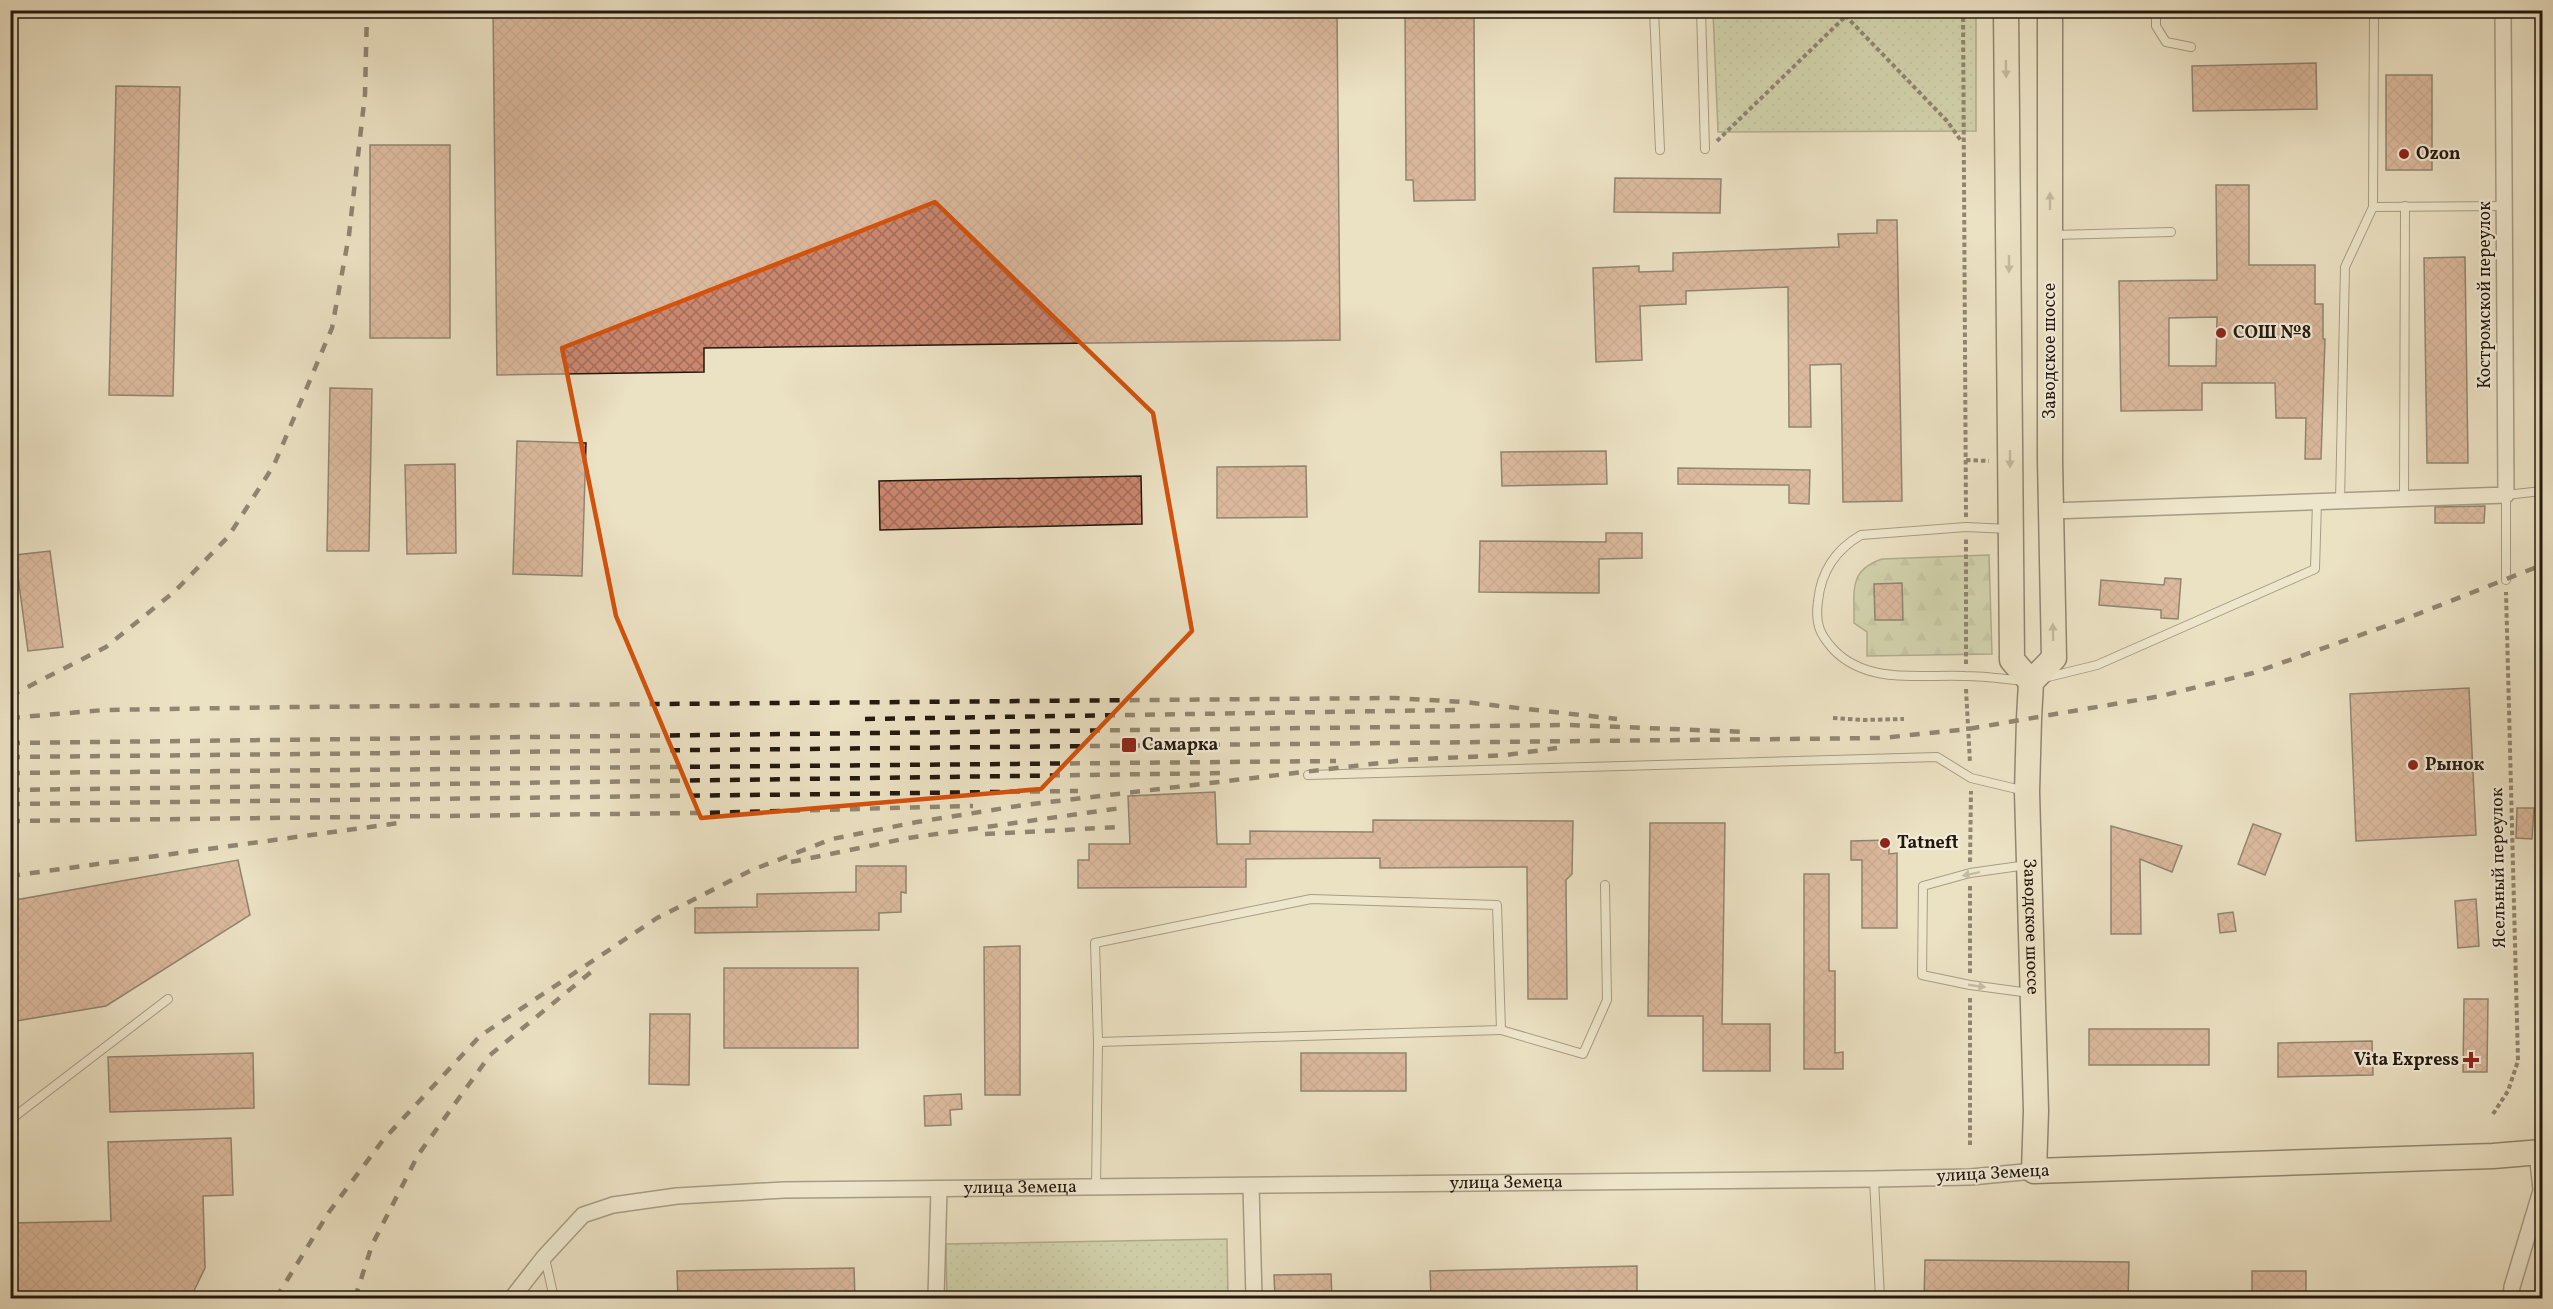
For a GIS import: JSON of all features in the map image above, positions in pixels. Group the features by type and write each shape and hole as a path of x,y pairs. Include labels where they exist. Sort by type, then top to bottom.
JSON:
{"main road":[{"path":"2006,10 2012,660 2031,682"},
{"name":"Заводское шоссе","path":"2034,1171 2036,1111 2027,792 2031,682 2054,657 2051,511 2050,10"},
{"name":"улица Земеца","path":"2034,1171 2493,1156 2540,1152"}],"street":[{"name":"Костромской переулок","path":"2503,10 2506,495"},
{"path":"2051,511 2506,495"},
{"path":"2511,1299 2511,1287 2541,1197 2540,1152"},
{"name":"улица Земеца","path":"512,1299 545,1256 583,1215 613,1205 677,1196 784,1190 1874,1179 1971,1177 2034,1171"},
{"path":"1251,1186 1254,1299"},
{"path":"936,1299 939,1189"}],"lane":[{"path":"1654,10 1660,150"},
{"path":"1701,10 1707,149"},
{"path":"2156,10 2156,26 2166,42 2191,48"},
{"path":"2340,501 2345,267 2373,207 2374,10"},
{"path":"2404,499 2405,206"},
{"path":"2373,207 2504,206"},
{"path":"2050,236 2171,232"},
{"path":"2506,495 2542,490"},
{"name":"Костромской переулок","path":"2506,495 2506,580"},
{"path":"2011,529 1966,527 1861,535 1848,543 1830,561 1820,584 1817,610 1821,636 1837,653 1860,669 1887,675 1966,676 2031,682 2097,665 2315,569 2317,502"},
{"path":"1308,775 1937,757 1971,778 2027,792"},
{"path":"2029,864 1970,873 1923,886 1922,975 1970,985 2032,993"},
{"path":"1098,1042 1501,1030 1583,1054 1607,1000 1605,885"},
{"path":"1096,1187 1098,1042 1095,943 1311,899 1497,905 1501,1030"},
{"path":"10,1120 168,999"},
{"path":"1874,1179 1880,1299"},
{"path":"545,1256 554,1299"}],"path":[{"path":"1840,10 1947,121 1963,143"},
{"path":"1707,149 1852,10"},
{"path":"1963,10 1966,676 1971,778 1970,1148"},
{"name":"Ясельный переулок","path":"2493,1114 2508,1091 2518,1061 2506,580"},
{"path":"1833,718 1904,719"}],"highlighted area":[{"path":"935,202 1153,413 1192,631 1041,789 701,818 616,616 562,348"}],"green space":[{"path":"1713,11 1976,11 1976,131 1718,132"},
{"path":"1989,555 1992,654 1867,656 1867,632 1854,623 1855,584 1863,570 1882,559"},
{"path":"1227,1239 1228,1298 947,1298 946,1244"}],"building":[{"path":"493,10 1337,10 1340,340 704,348 704,372 497,375"},
{"path":"1405,10 1474,10 1475,200 1414,201 1413,180 1406,180"},
{"path":"2316,63 2317,109 2193,111 2192,66"},
{"path":"2386,75 2432,75 2432,170 2386,170"},
{"path":"116,86 180,87 173,396 109,395"},
{"path":"370,145 450,145 450,338 370,338"},
{"path":"1615,178 1721,179 1720,213 1614,212"},
{"path":"2216,185 2249,185 2249,265 2315,265 2315,304 2323,304 2323,339 2325,339 2321,459 2305,459 2306,418 2276,418 2275,383 2202,383 2202,410 2121,411 2119,281 2217,280","holes":["2217,317 2216,366 2169,366 2169,318"]},
{"path":"1877,220 1897,220 1902,501 1843,502 1841,364 1810,365 1811,427 1789,427 1788,287 1686,291 1686,304 1640,306 1642,360 1596,362 1593,268 1639,266 1639,272 1673,271 1673,253 1839,247 1838,234 1877,233"},
{"path":"2465,257 2468,463 2427,463 2424,258"},
{"path":"330,388 372,389 369,551 327,551"},
{"path":"517,441 586,443 582,576 513,574"},
{"path":"1606,451 1607,484 1502,486 1501,452"},
{"path":"455,464 456,553 407,554 405,465"},
{"path":"1306,466 1307,517 1217,518 1217,467"},
{"path":"1678,468 1810,470 1809,504 1789,503 1789,485 1678,484"},
{"path":"1141,476 1142,524 880,530 879,481"},
{"path":"2485,506 2484,523 2435,523 2435,507"},
{"path":"1606,533 1642,533 1642,558 1599,559 1599,593 1479,592 1480,541 1606,542"},
{"path":"50,551 63,647 28,651 15,555"},
{"path":"2165,578 2181,579 2178,619 2161,618 2161,610 2099,605 2101,580 2164,585"},
{"path":"1902,583 1903,620 1875,620 1874,584"},
{"name":"Рынок","path":"2469,688 2476,835 2356,841 2350,694"},
{"path":"1215,792 1217,844 1250,844 1250,831 1373,832 1373,820 1573,821 1572,874 1566,880 1567,999 1528,999 1527,867 1380,868 1380,858 1246,859 1246,887 1078,888 1078,860 1089,860 1089,844 1130,844 1128,796"},
{"path":"2517,808 2534,808 2532,839 2516,838"},
{"path":"1650,823 1725,823 1722,1024 1770,1024 1770,1071 1703,1071 1703,1016 1648,1016"},
{"path":"2253,824 2281,834 2265,875 2238,864"},
{"path":"2111,826 2182,846 2172,872 2140,859 2141,934 2111,934"},
{"path":"1889,840 1889,854 1897,853 1897,928 1862,928 1862,860 1851,860 1851,841"},
{"path":"238,860 250,915 106,1006 10,1022 10,901"},
{"path":"856,866 906,866 906,893 901,892 901,912 879,913 879,930 695,933 695,908 757,907 757,894 856,892"},
{"path":"1804,874 1829,874 1829,971 1835,971 1835,1053 1843,1052 1843,1069 1804,1069"},
{"path":"2476,899 2479,946 2458,948 2455,901"},
{"path":"2233,912 2236,931 2220,933 2218,914"},
{"path":"1020,946 1020,1095 985,1095 984,947"},
{"path":"724,968 858,968 858,1048 724,1048"},
{"path":"2464,999 2488,999 2487,1072 2463,1072"},
{"path":"650,1014 690,1014 689,1085 649,1084"},
{"path":"2089,1029 2209,1029 2209,1065 2089,1065"},
{"path":"2372,1041 2373,1075 2278,1077 2278,1043"},
{"path":"253,1053 254,1108 110,1112 108,1057"},
{"path":"1301,1053 1406,1053 1406,1091 1301,1091"},
{"path":"961,1094 962,1109 950,1110 951,1125 925,1126 924,1096"},
{"path":"231,1138 233,1195 203,1196 205,1268 190,1299 10,1299 10,1223 111,1221 108,1142"},
{"path":"1925,1260 2129,1262 2128,1299 1924,1299"},
{"path":"1637,1266 1637,1299 1431,1299 1430,1271"},
{"path":"854,1268 855,1299 678,1299 677,1271"},
{"path":"2252,1271 2306,1271 2306,1299 2252,1299"},
{"path":"1331,1274 1332,1299 1275,1299 1274,1275"}],"tram line":[{"path":"2542,1013 2542,1049"}],"railway":[{"path":"10,696 106,647 174,592 228,537 274,465 332,328 349,235 365,94 367,10"},
{"path":"10,757 1882,738 1968,729 2161,696 2253,673 2400,621 2542,565"},
{"path":"10,718 104,710 296,707 1394,698 1464,702 1617,719"},
{"path":"865,719 1455,710"},
{"path":"10,743 1570,725 1747,732"},
{"path":"276,1298 329,1212 383,1140 480,1036 657,918 752,870 832,839 917,822 1024,805 1405,760 1506,755 1557,748"},
{"path":"10,773 1336,761"},
{"path":"10,790 1228,773"},
{"path":"10,804 1078,791"},
{"path":"10,821 698,813 973,806"},
{"path":"791,862 908,838 1121,808"},
{"path":"10,876 399,823"},
{"path":"985,834 1121,827"},
{"path":"355,1298 372,1245 418,1155 490,1055 596,968"}],"place":[{"name":"Ozon","path":"2404,154"},
{"name":"СОШ №8","path":"2221,333"},
{"name":"Самарка","path":"1129,745"},
{"name":"Рынок","path":"2413,765"},
{"name":"Tatneft","path":"1885,843"},
{"name":"Vita Express","path":"2471,1060"}]}
